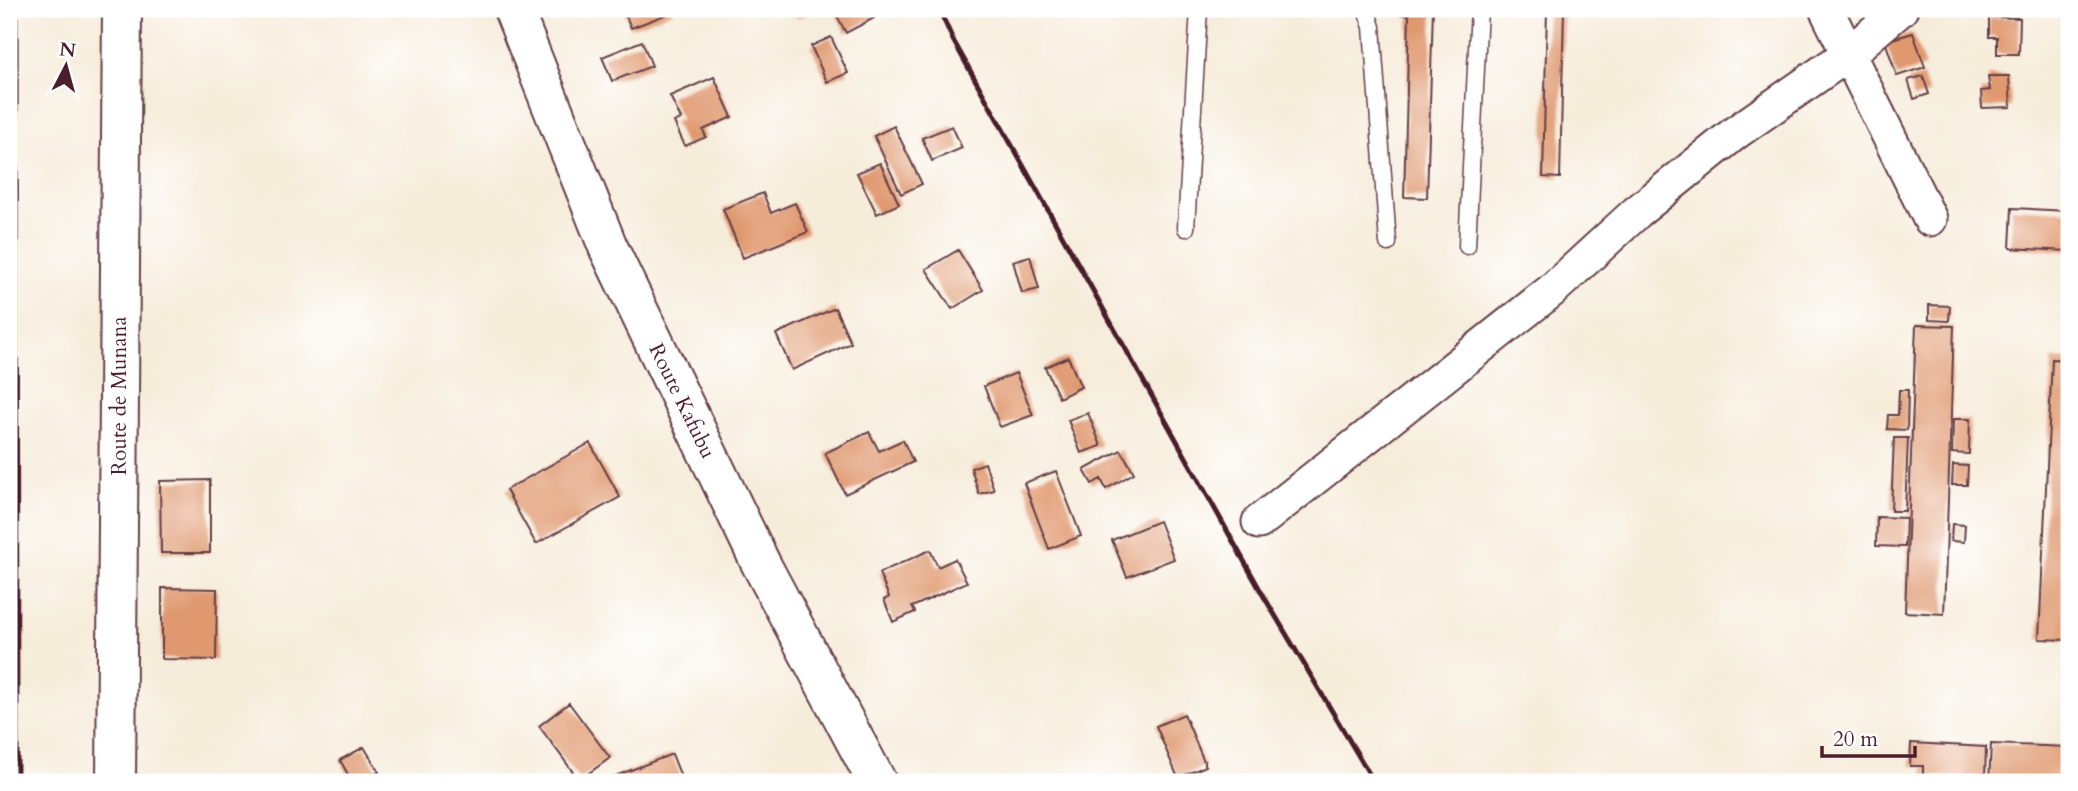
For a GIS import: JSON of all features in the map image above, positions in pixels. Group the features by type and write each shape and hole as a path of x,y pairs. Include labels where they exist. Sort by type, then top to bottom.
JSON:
{"main road":[{"name":"Route de Munana","path":"116,782 122,9"},
{"name":"Route Kafubu","path":"513,9 608,247 761,564 877,782"}],"street":[{"path":"1826,9 1930,219"},
{"path":"1259,522 1551,291 1637,212 1735,133 1847,55 1901,9"}],"lane":[{"path":"1186,228 1199,9"},
{"path":"1366,9 1372,27 1388,243"},
{"path":"1468,246 1479,9"}],"building":[{"path":"623,9 671,9 673,12 631,28"},
{"path":"793,9 808,9 810,12 797,18"},
{"path":"846,9 869,9 874,18 846,33 836,14"},
{"path":"1397,9 1433,9 1427,198 1404,197 1409,15 1397,14"},
{"path":"1547,9 1564,9 1560,178 1543,177"},
{"path":"1989,17 2020,18 2019,54 1997,54 1997,37 1989,37"},
{"path":"1913,33 1925,67 1897,76 1885,41"},
{"path":"831,37 848,73 827,82 811,46"},
{"path":"642,41 652,66 612,81 602,57"},
{"path":"1923,76 1929,94 1914,99 1908,80"},
{"path":"1988,76 2009,76 2011,107 1982,108 1981,91 1990,90"},
{"path":"714,77 732,117 703,130 706,137 685,146 674,122 681,119 670,96"},
{"path":"894,126 922,184 901,194 874,136"},
{"path":"952,126 962,148 932,161 922,138"},
{"path":"880,163 899,204 877,214 857,173"},
{"path":"763,193 771,213 795,203 808,232 743,258 723,209"},
{"path":"2012,208 2069,211 2069,251 2010,248"},
{"path":"958,250 983,290 952,309 926,269"},
{"path":"1030,256 1039,289 1022,293 1013,261"},
{"path":"1929,305 1950,306 1949,321 1929,320"},
{"path":"835,308 851,343 792,370 776,334"},
{"path":"1916,325 1954,326 1944,614 1905,612"},
{"path":"1068,357 1081,387 1059,398 1045,367"},
{"path":"2052,359 2069,360 2069,640 2039,639"},
{"path":"1016,373 1033,415 1000,427 984,386"},
{"path":"1899,390 1908,390 1907,430 1887,429 1888,415 1898,415"},
{"path":"1088,413 1101,446 1081,453 1068,420"},
{"path":"1953,419 1970,419 1969,454 1952,453"},
{"path":"869,432 879,451 903,440 913,462 845,494 825,453"},
{"path":"1894,438 1908,438 1905,511 1891,511"},
{"path":"590,443 620,497 536,544 506,490"},
{"path":"1121,450 1134,473 1106,489 1101,479 1092,484 1084,470"},
{"path":"985,463 994,490 979,494 971,468"},
{"path":"1953,465 1968,466 1967,485 1952,485"},
{"path":"1056,471 1081,536 1049,549 1024,483"},
{"path":"210,480 210,553 161,553 160,481"},
{"path":"1877,517 1906,518 1905,547 1876,546"},
{"path":"1159,521 1174,559 1127,577 1112,540"},
{"path":"1952,524 1965,525 1964,542 1951,541"},
{"path":"930,550 938,567 955,559 967,582 912,607 915,612 893,622 884,600 889,597 879,573"},
{"path":"162,588 217,589 216,660 162,659"},
{"path":"569,703 610,758 579,780 539,726"},
{"path":"1184,714 1206,766 1178,778 1156,726"},
{"path":"1911,743 1986,747 1985,778 1923,776 1923,766 1910,766"},
{"path":"1991,744 2069,747 2069,782 1989,782"},
{"path":"364,747 379,772 360,782 352,782 340,760"},
{"path":"672,754 683,782 616,782 613,777"}],"railway":[{"path":"16,9 17,782"},
{"path":"939,9 953,40 1263,595 1374,782"}]}
